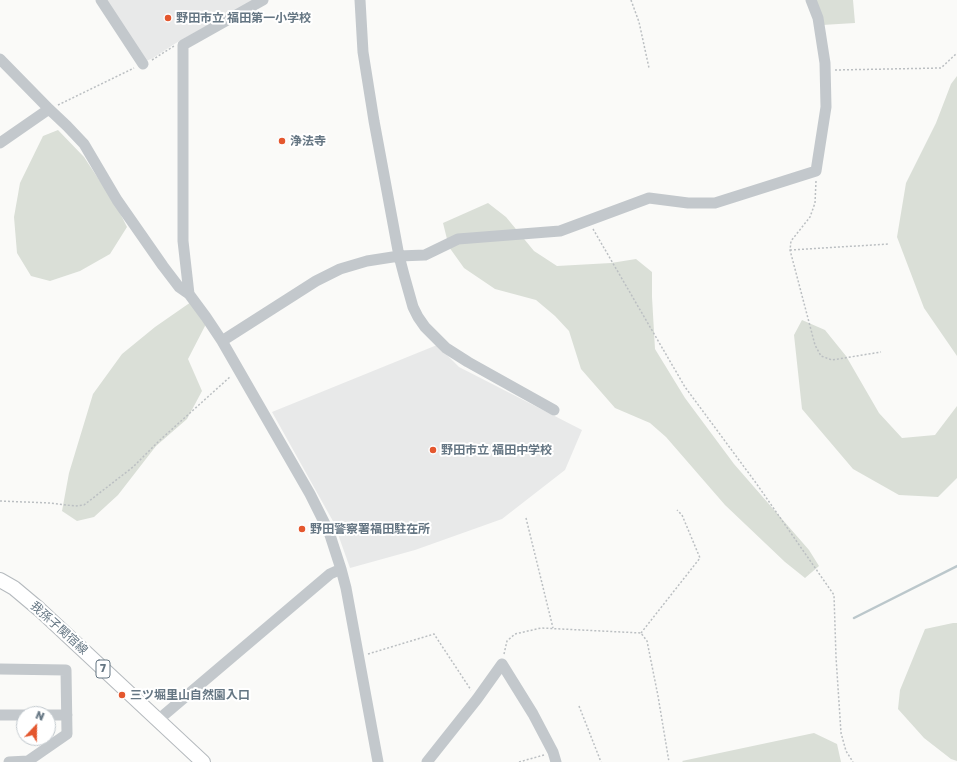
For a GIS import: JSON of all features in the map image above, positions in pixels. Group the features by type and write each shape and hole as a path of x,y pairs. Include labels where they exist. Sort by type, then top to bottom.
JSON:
{"main road":[{"name":"我孫子関宿線","path":"0,580 14,588 39,609 202,762"}],"street":[{"path":"101,0 143,64"},
{"path":"189,294 183,241 183,45 263,0"},
{"path":"360,0 363,52 373,114 399,256 413,306 418,317 434,338 446,348 554,410"},
{"path":"222,341 316,281 340,269 367,261 399,256 425,255 458,239 560,231 649,198 715,203 816,171 826,107 825,70 818,18 810,0"},
{"path":"0,59 84,144 117,200 179,287 189,294 222,341 310,494 329,532 346,588 378,762"},
{"path":"0,143 49,109"},
{"path":"158,720 330,574 341,570"},
{"path":"427,762 477,699 502,664 534,714 554,757"},
{"path":"0,669 66,670 67,734 28,760 9,762"},
{"path":"0,715 16,715"},
{"path":"56,715 67,715"}],"path":[{"path":"631,0 639,22 649,68"},
{"path":"49,109 153,59 178,44 183,45"},
{"path":"825,70 940,68 957,53"},
{"path":"816,171 815,203 810,217 791,242 790,250 815,345 821,356 832,360 882,352"},
{"path":"588,220 685,387 756,483 834,595 841,733 846,751 852,762"},
{"path":"790,250 889,244"},
{"path":"0,501 50,503 75,506 84,505 133,467 160,440 238,369"},
{"path":"641,633 700,558 682,515 677,510"},
{"path":"526,518 553,628"},
{"path":"502,664 507,641 515,634 541,628 641,633"},
{"path":"641,633 647,642 669,762"},
{"path":"358,657 434,634 477,699"},
{"path":"579,706 602,762"},
{"path":"519,762 554,757"}],"shaded area":[{"name":"野田市立 福田第一小学校","path":"103,0 254,0 144,62"},
{"path":"813,0 853,0 855,23 822,25"},
{"path":"957,76 957,356 924,308 897,237 906,183 936,123 951,84"},
{"path":"58,130 84,157 117,207 127,227 110,254 80,271 50,281 31,276 17,253 14,217 20,183 43,136"},
{"path":"488,203 506,217 534,251 557,266 611,263 636,259 652,272 655,349 685,398 734,464 809,550 819,566 805,578 785,562 725,505 666,437 650,423 615,408 581,369 569,331 555,316 536,300 495,289 464,268 449,247 443,223"},
{"path":"191,302 207,314 205,326 188,359 202,391 187,419 156,446 118,495 94,517 77,521 62,511 69,473 93,394 122,354 155,327"},
{"path":"802,320 825,330 846,356 879,413 902,438 935,435 957,406 957,478 938,497 899,495 853,469 802,409 794,335"},
{"name":"野田市立 福田中学校","path":"437,345 459,367 582,430 565,470 502,519 415,550 350,568 334,523 272,412"},
{"path":"957,623 957,761 951,759 924,738 898,709 900,690 925,629"},
{"path":"814,733 837,744 841,762 682,761"}],"waterway":[{"path":"854,618 957,566"}],"place":[{"name":"野田市立 福田第一小学校","path":"168,18"},
{"name":"浄法寺","path":"282,141"},
{"name":"野田市立 福田中学校","path":"433,450"},
{"name":"野田警察署福田駐在所","path":"302,529"},
{"name":"三ツ堀里山自然園入口","path":"122,695"}]}
